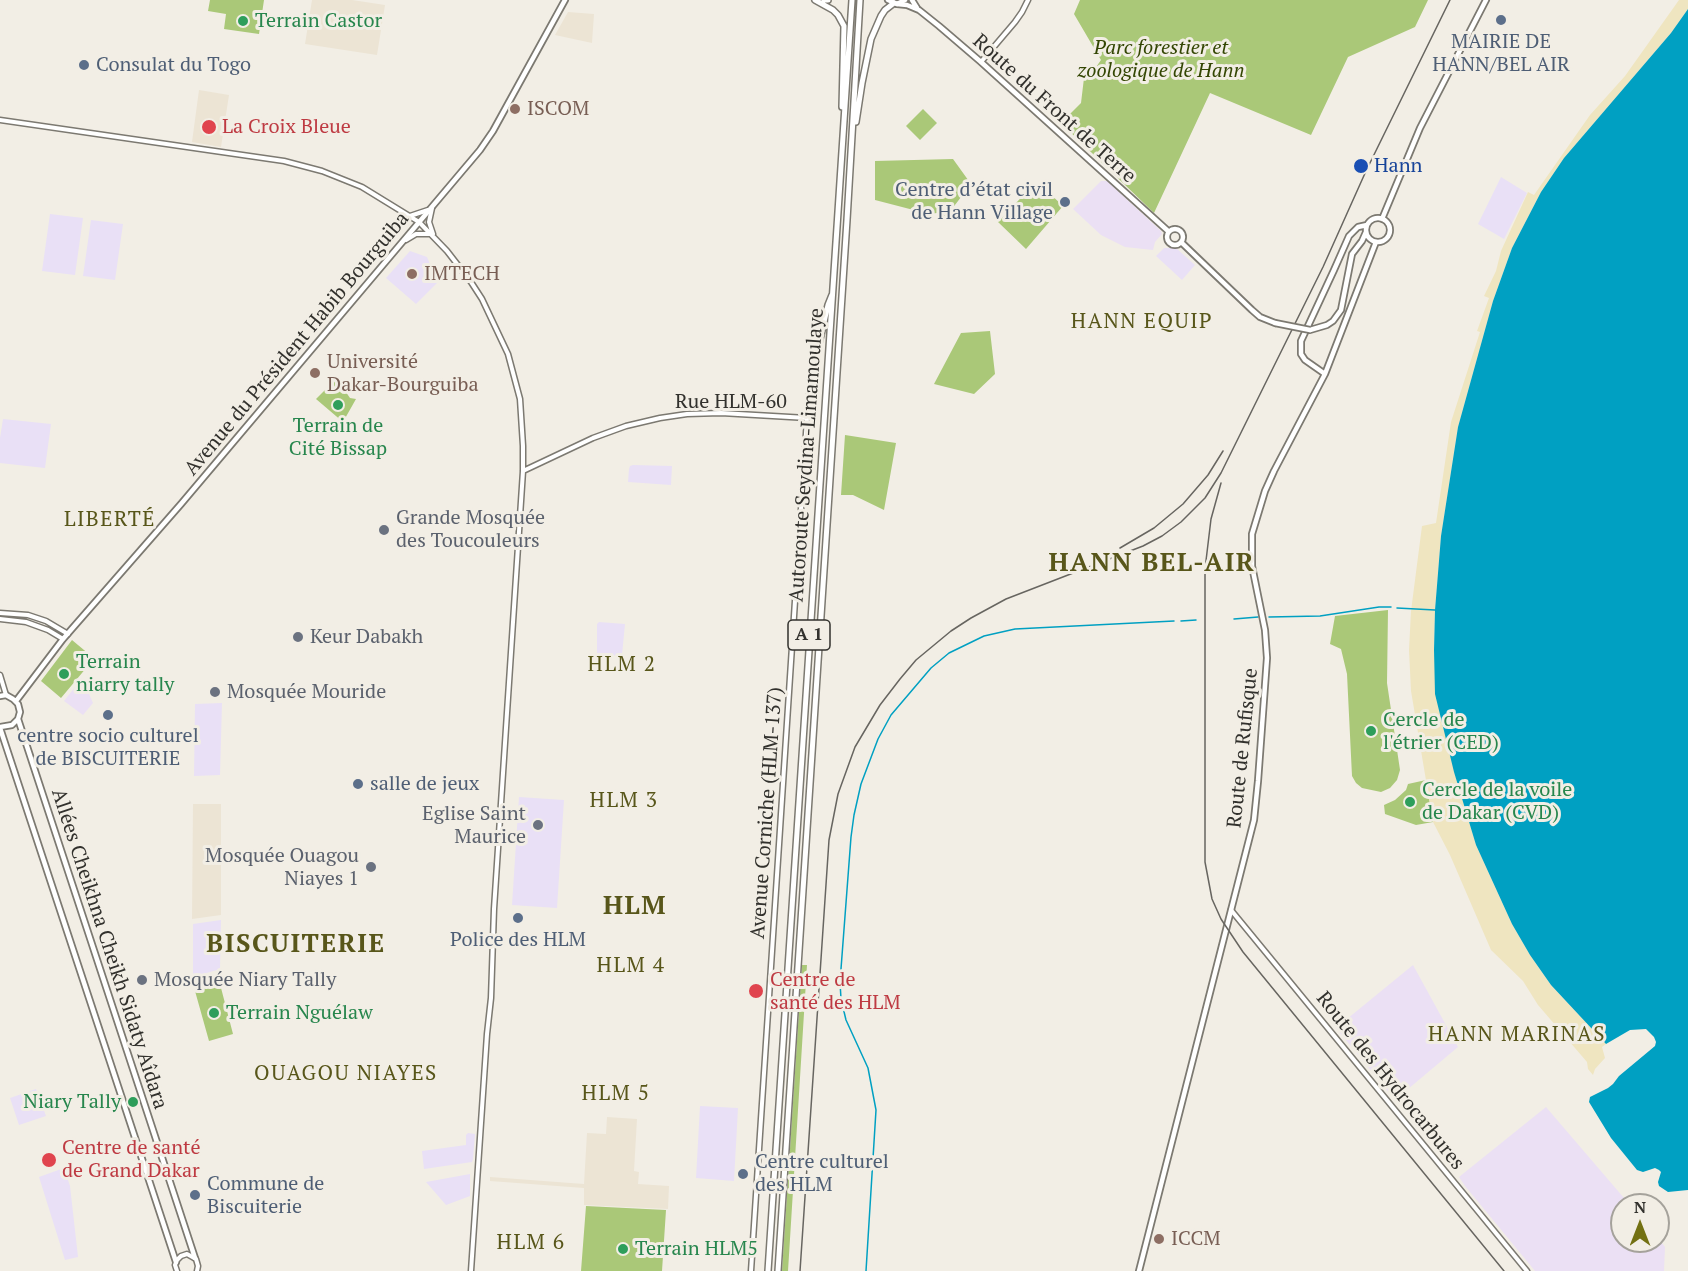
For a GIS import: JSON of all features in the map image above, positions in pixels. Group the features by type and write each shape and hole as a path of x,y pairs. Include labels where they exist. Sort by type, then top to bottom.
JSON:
{"highway":[{"path":"815,0 833,10 843,26 843,133"},
{"name":"Autoroute Seydina-Limamoulaye","path":"768,1271 852,0"},
{"name":"Autoroute Seydina-Limamoulaye","path":"777,1271 853,135 860,0"},
{"path":"853,135 871,39 881,16 893,2"},
{"path":"807,418 814,365 828,305 834,290"}],"main road":[{"name":"Avenue du Président Habib Bourguiba","path":"11,698 25,688 63,639 181,504 480,150 493,131 565,0"},
{"path":"893,2 905,0"},
{"path":"912,0 919,10"},
{"name":"Route de Rufisque","path":"1139,1271 1257,802 1267,658 1262,613 1252,566 1252,534 1265,491 1274,471 1325,374 1373,241 1383,241 1390,231 1388,224 1382,219 1420,128 1486,0"},
{"path":"893,2 919,10"},
{"name":"Route du Front de Terre","path":"919,10 981,62 1168,231"},
{"path":"1325,374 1305,360 1301,354 1301,341 1349,236 1358,226 1367,225 1375,219 1382,219"},
{"path":"1367,225 1366,232 1373,241"},
{"name":"Route du Front de Terre","path":"1174,228 1180,230 1183,236 1181,242 1177,245 1169,243 1166,236 1168,231 1174,228"},
{"name":"Route du Front de Terre","path":"1181,242 1260,317 1275,323 1310,330 1327,325 1341,310 1352,254 1366,232"},
{"path":"1362,241 1373,241"},
{"path":"0,696 11,698"},
{"name":"Allées Cheikhna Cheikh Sidaty Aîdara","path":"11,698 20,712 18,719 195,1257"},
{"path":"0,728 12,725 18,719"},
{"name":"Allées Cheikhna Cheikh Sidaty Aîdara","path":"0,728 176,1262"}],"street":[{"path":"981,62 1015,22 1028,0"},
{"path":"0,120 232,153 309,167 362,187 419,222 447,250 471,282 490,315 508,354 520,399 523,471 494,909 491,998 471,1271"},
{"path":"410,216 432,208"},
{"path":"432,208 429,222 433,236"},
{"path":"403,241 416,234 433,236"},
{"name":"Rue HLM-60","path":"523,471 593,438 626,426 660,418 721,413 807,418"},
{"name":"Avenue Corniche (HLM-137)","path":"751,1271 807,418"},
{"path":"0,613 28,615 46,621 68,634"},
{"path":"0,619 26,622 48,630 63,639"},
{"path":"0,675 11,698"},
{"name":"Route des Hydrocarbures","path":"1231,910 1527,1271"},
{"path":"177,1271 176,1262 183,1255 195,1257 197,1268 201,1271"}],"shaded area":[{"path":"312,0 352,0 385,5 377,55 305,44"},
{"path":"568,12 594,14 592,43 555,35"},
{"name":"La Croix Bleue","path":"199,90 229,95 221,147 192,142"},
{"path":"1501,177 1527,193 1504,239 1478,224"},
{"path":"1101,181 1107,181 1161,231 1162,234 1155,242 1153,250 1125,247 1101,235 1073,209"},
{"path":"50,214 83,218 75,275 42,271"},
{"path":"91,220 123,224 115,280 83,276"},
{"path":"1164,248 1176,248 1195,265 1182,280 1156,256"},
{"name":"IMTECH","path":"410,251 427,257 431,271 440,280 416,304 386,278"},
{"path":"3,419 51,424 45,468 0,463"},
{"path":"633,465 672,466 671,485 628,482 629,469"},
{"path":"599,622 625,624 622,655 597,654 597,624"},
{"path":"82,678 93,703 83,715 64,701"},
{"path":"222,703 220,775 194,776 195,704"},
{"path":"519,797 564,800 557,908 512,905"},
{"path":"193,804 221,804 221,915 192,919"},
{"path":"221,920 220,969 193,977 193,924"},
{"path":"1413,965 1458,1047 1395,1100 1336,1028"},
{"path":"36,1089 46,1116 19,1125 10,1098"},
{"path":"700,1106 738,1108 734,1181 696,1178"},
{"path":"1546,1107 1620,1193 1610,1193 1610,1253 1665,1253 1664,1271 1535,1271 1459,1177"},
{"path":"607,1117 637,1119 634,1171 639,1172 638,1184 669,1186 668,1209 584,1205 584,1188 490,1181 490,1177 584,1184 587,1133 606,1134"},
{"path":"468,1133 475,1134 472,1162 424,1169 422,1151 466,1145"},
{"path":"64,1168 70,1186 78,1257 65,1260 39,1177"},
{"path":"470,1174 470,1196 446,1205 426,1182"}],"green space":[{"name":"Terrain Castor","path":"210,0 264,0 259,34 224,29 226,14 208,11"},
{"name":"Parc forestier et zoologique de Hann","path":"1080,0 1428,0 1415,27 1348,57 1311,135 1210,93 1154,213 1061,123 1081,103 1084,78 1101,60 1074,14"},
{"path":"923,109 937,123 920,140 906,126"},
{"path":"953,159 971,184 945,218 937,213 929,214 875,200 875,161"},
{"path":"1034,184 1044,194 1047,191 1063,206 1026,249 998,222"},
{"path":"990,331 995,374 974,394 934,384 961,333"},
{"name":"Terrain de Cité Bissap","path":"340,380 339,382 350,398 356,399 343,422 316,399 333,382"},
{"path":"845,435 896,443 884,510 853,495 841,495"},
{"name":"Cercle de l'étrier (CED)","path":"1388,610 1387,683 1400,770 1397,780 1390,788 1381,792 1362,788 1352,776 1347,674 1341,649 1330,644 1335,616"},
{"name":"Terrain niarry tally","path":"72,640 96,660 87,667 61,698 41,681"},
{"name":"Cercle de la voile de Dakar (CVD)","path":"1426,780 1433,822 1416,825 1385,814 1384,805 1395,800 1406,790 1408,784"},
{"path":"802,965 807,965 788,1271 782,1271"},
{"name":"Terrain Nguélaw","path":"220,984 233,1034 209,1041 195,991"},
{"name":"Terrain HLM5","path":"586,1206 666,1210 662,1271 581,1271"}],"sand":[{"path":"1679,0 1688,0 1688,9 1671,33 1564,158 1541,192 1512,248 1493,301 1458,427 1441,536 1435,610 1434,650 1455,774 1476,845 1512,924 1530,955 1551,985 1606,1044 1602,1047 1605,1058 1595,1069 1593,1075 1588,1069 1587,1062 1538,1005 1523,981 1491,950 1450,855 1433,822 1411,691 1409,650 1411,611 1422,526 1436,523 1451,422 1480,332 1477,331 1489,298 1484,296 1496,271 1501,251 1528,192 1534,195 1590,115 1625,76"}],"water":[{"path":"1688,9 1688,1190 1668,1192 1659,1186 1661,1172 1659,1170 1655,1168 1643,1172 1637,1170 1611,1138 1589,1102 1590,1097 1608,1088 1655,1046 1654,1037 1646,1029 1630,1030 1606,1044 1551,985 1512,924 1476,845 1454,772 1435,694 1434,650 1441,536 1458,427 1493,301 1512,248 1541,192 1564,158 1671,33"}],"waterway":[{"path":"1269,617 1320,616 1391,607"},
{"path":"1397,608 1435,610"},
{"path":"1234,619 1258,617"},
{"path":"1181,621 1196,620"},
{"path":"866,1271 876,1110 868,1068 846,1020 840,982 854,815 861,784 878,739 891,715 931,668 949,653 984,636 1015,629 1174,621"}],"railway":[{"path":"800,1271 829,840 838,794 855,747 880,705 900,679 916,660 951,631 1006,599 1143,546 1181,522 1205,498 1221,473 1323,267 1366,171 1450,0"},
{"path":"1120,548 1154,528 1183,504 1208,475 1223,451"},
{"path":"1221,483 1211,519 1205,569 1205,862 1212,899 1221,919 1243,952 1504,1271"}],"place":[{"name":"MAIRIE DE HANN/BEL AIR","path":"1501,20"},
{"name":"Terrain Castor","path":"243,21"},
{"name":"Consulat du Togo","path":"84,65"},
{"name":"ISCOM","path":"515,109"},
{"name":"La Croix Bleue","path":"209,127"},
{"name":"Hann","path":"1361,166"},
{"name":"Centre d’état civil de Hann Village","path":"1065,202"},
{"name":"IMTECH","path":"412,274"},
{"name":"Université Dakar-Bourguiba","path":"315,373"},
{"name":"Terrain de Cité Bissap","path":"338,405"},
{"name":"Grande Mosquée des Toucouleurs","path":"384,530"},
{"name":"Keur Dabakh","path":"298,637"},
{"name":"Terrain niarry tally","path":"64,674"},
{"name":"Mosquée Mouride","path":"215,692"},
{"name":"centre socio culturel de BISCUITERIE","path":"108,715"},
{"name":"Cercle de l'étrier (CED)","path":"1371,731"},
{"name":"salle de jeux","path":"358,784"},
{"name":"Cercle de la voile de Dakar (CVD)","path":"1410,802"},
{"name":"Eglise Saint Maurice","path":"538,825"},
{"name":"Mosquée Ouagou Niayes 1","path":"371,867"},
{"name":"Police des HLM","path":"518,918"},
{"name":"Mosquée Niary Tally","path":"142,980"},
{"name":"Centre de santé des HLM","path":"756,991"},
{"name":"Terrain Nguélaw","path":"214,1013"},
{"name":"Niary Tally","path":"133,1102"},
{"name":"Centre de santé de Grand Dakar","path":"49,1160"},
{"name":"Centre culturel des HLM","path":"743,1174"},
{"name":"Commune de Biscuiterie","path":"195,1195"},
{"name":"ICCM","path":"1159,1239"},
{"name":"Terrain HLM5","path":"623,1249"}],"district":[{"name":"HANN EQUIP","path":"1142,322"},
{"name":"LIBERTÉ","path":"110,520"},
{"name":"HANN BEL-AIR","path":"1152,564"},
{"name":"HLM 2","path":"622,665"},
{"name":"HLM 3","path":"624,801"},
{"name":"HLM","path":"635,907"},
{"name":"BISCUITERIE","path":"296,945"},
{"name":"HLM 4","path":"631,966"},
{"name":"HANN MARINAS","path":"1517,1035"},
{"name":"OUAGOU NIAYES","path":"346,1074"},
{"name":"HLM 5","path":"616,1094"},
{"name":"HLM 6","path":"531,1243"}]}
